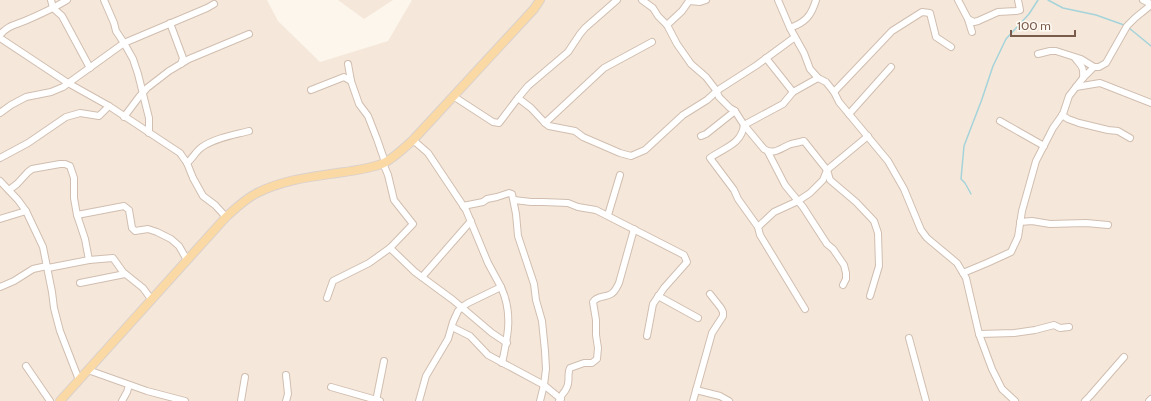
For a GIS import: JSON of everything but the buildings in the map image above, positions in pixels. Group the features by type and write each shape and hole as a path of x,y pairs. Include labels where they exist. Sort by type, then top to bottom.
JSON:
{"main road":[{"path":"60,401 226,217 249,197 266,188 294,180 357,170 384,163 396,155 413,140 534,9 540,0"}],"street":[{"path":"51,0 53,8 62,16 90,68"},
{"path":"67,0 23,22 11,25 0,36 68,83 109,106 180,154 187,163 203,196 215,204 226,217"},
{"path":"104,0 116,31 133,59 149,118 149,133"},
{"path":"453,96 493,122 499,123 528,86 568,52 585,28 617,0"},
{"path":"642,0 653,8 658,16 667,25 685,56 694,67 706,77 722,100 735,111 744,125 768,152 785,185 798,201 826,244 833,249 844,265 846,280 843,285"},
{"path":"667,25 682,11 689,1 700,2 706,0"},
{"path":"778,0 790,28 804,53 810,69 818,78 826,82 834,92 839,102 888,161 904,189 921,230 927,238 957,263 966,278 979,334 996,380 1002,389 1015,401"},
{"path":"790,28 807,19 812,12 816,0"},
{"path":"958,0 968,19 972,32"},
{"path":"968,19 974,22 998,12 1020,10 1018,0"},
{"path":"1038,54 1056,52 1081,59 1094,67 1099,67 1106,63 1127,26 1151,5 1143,0"},
{"path":"0,113 15,102 26,97 52,92 68,83 124,43 214,4"},
{"path":"834,92 892,31 922,12 930,13 936,37 951,47"},
{"path":"170,24 175,33 183,58 181,64"},
{"path":"124,117 138,97 147,88 181,64 220,45 249,34"},
{"path":"518,98 550,126 575,131 583,137 620,153 631,156 644,150 683,116 795,37"},
{"path":"545,123 604,68 652,42"},
{"path":"1074,57 1084,70 1083,78"},
{"path":"766,58 793,92"},
{"path":"327,298 333,281 370,263 390,248 413,224 394,200 377,139 368,116 359,104 351,81 348,64"},
{"path":"849,114 891,67"},
{"path":"963,273 1010,253 1012,250 1018,237 1023,207 1036,160 1062,115 1069,96 1094,67"},
{"path":"311,90 344,77 351,81"},
{"path":"744,125 783,104 793,92 818,78"},
{"path":"1076,87 1100,83 1151,103"},
{"path":"0,157 28,144 66,117 80,114 99,116 109,106"},
{"path":"701,136 706,134 735,111"},
{"path":"1062,115 1079,123 1108,130 1118,130 1130,138"},
{"path":"1000,121 1044,146"},
{"path":"744,125 743,134 734,144 710,158 734,190 738,199 758,228 760,235 805,310"},
{"path":"187,163 195,153 203,147 249,130"},
{"path":"758,228 774,212 798,201 810,193 823,180 827,170 868,136"},
{"path":"413,140 428,153 463,206 505,297 509,316 509,327 502,363"},
{"path":"768,152 772,152 790,144 804,141 827,170 830,180 856,202 874,221 878,233 879,266 870,296"},
{"path":"9,190 32,169 60,164 70,166 74,178 74,198 77,215 85,239 89,260"},
{"path":"608,215 620,175"},
{"path":"0,181 26,211 43,247 54,308 60,331 79,380"},
{"path":"463,206 483,202 487,199 508,193 512,194 518,236 534,284 536,300 542,321 546,351 546,368 540,401"},
{"path":"514,200 568,203 578,207 596,210 684,255 687,262 664,288 653,304 647,336"},
{"path":"77,215 124,206 127,207 129,210 132,228 135,231 148,230 158,232 171,239 179,246 187,260"},
{"path":"0,219 26,211"},
{"path":"422,277 471,221"},
{"path":"1020,222 1032,221 1050,224 1086,224 1108,226"},
{"path":"452,326 470,336 488,355 544,385 561,400 567,389 569,381 568,372 570,368 584,363 592,363 597,359 598,348 593,302 598,297 608,296 615,291 620,279 634,229"},
{"path":"390,248 422,277 506,343"},
{"path":"0,287 14,281 33,269 89,260 114,258 125,274 143,288 151,299"},
{"path":"80,283 125,274"},
{"path":"418,401 426,376 448,339 458,311 468,302 501,287"},
{"path":"693,401 712,333 723,316 721,308 710,294"},
{"path":"658,296 698,318"},
{"path":"979,334 1014,333 1054,325 1060,328 1069,327"},
{"path":"909,338 926,401"},
{"path":"1084,401 1124,357"},
{"path":"331,387 377,401 384,361"},
{"path":"26,366 50,401"},
{"path":"88,370 147,391 185,401"},
{"path":"286,375 288,394 286,401"},
{"path":"241,401 245,377"},
{"path":"122,401 129,385"},
{"path":"696,390 720,396 729,401"}],"shaded area":[{"path":"0,0 267,0 278,21 320,62 388,41 412,0 1151,0 1151,401 0,401"},
{"path":"338,0 393,0 364,19"}],"waterway":[{"path":"971,194 961,179 964,146 993,66 1006,39 1029,14 1038,0"},
{"path":"1048,0 1063,8 1096,15 1124,25"},
{"path":"1129,28 1151,46"}]}
